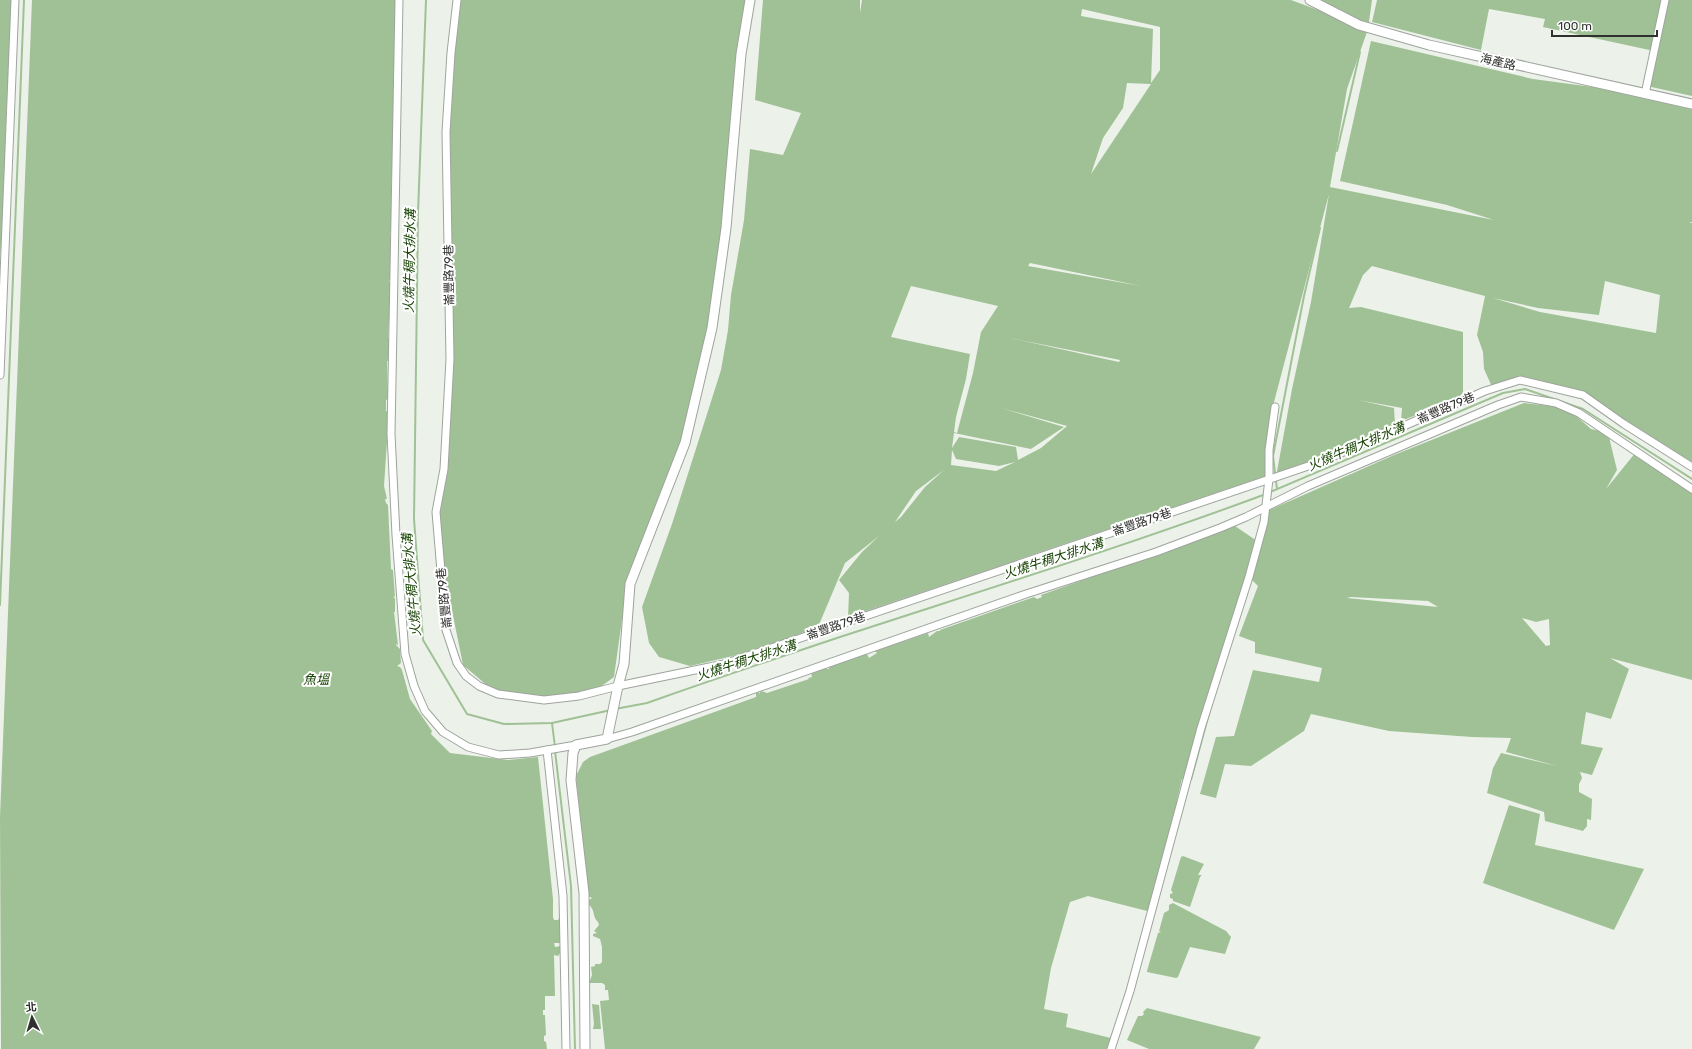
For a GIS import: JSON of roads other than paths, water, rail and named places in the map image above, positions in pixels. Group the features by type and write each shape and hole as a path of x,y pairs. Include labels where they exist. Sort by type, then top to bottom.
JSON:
{"street":[{"path":"0,375 15,0"},
{"path":"399,0 391,434 396,535 405,654 414,686 425,711 443,732 468,747 499,755 530,753 607,739 632,732 1026,594 1156,552 1220,528 1308,486 1520,397 1556,403 1579,413 1692,489"},
{"name":"崙豐路79巷","path":"457,0 451,53 446,132 450,359 444,469 436,512 446,630 457,663 466,676 479,686 498,694 544,700 580,696 618,686 724,664 1320,462 1486,391 1520,380 1583,395 1624,424 1692,467"},
{"path":"607,739 624,664 630,584 685,443 712,328 726,228 741,54 750,0"},
{"name":"海產路","path":"1310,0 1359,25 1387,34 1482,58 1692,104"},
{"path":"1645,94 1665,0"},
{"path":"1111,1049 1132,983 1202,728 1249,577 1264,522 1269,479 1269,450 1275,407"},
{"path":"576,744 573,753 571,780 584,893 585,1049"},
{"path":"546,750 563,896 566,1049"}],"water":[{"path":"0,0 12,0 9,49 11,56 6,114 8,116 8,124 6,124 5,182 3,182 4,202 2,202 4,204 0,259"},
{"name":"魚塭","path":"32,0 399,0 394,83 396,86 393,106 397,108 391,185 393,224 391,224 393,226 394,234 390,231 390,237 394,238 392,270 389,269 392,272 391,280 389,280 389,282 391,282 388,338 390,339 389,361 387,361 388,399 386,400 386,411 389,412 384,486 387,499 385,499 388,505 391,569 393,570 395,597 393,596 395,599 394,612 398,645 396,645 400,649 401,663 397,666 402,670 410,699 432,731 431,734 450,753 508,760 538,757 553,899 553,917 554,920 558,920 560,917 561,943 554,943 555,947 561,946 561,956 560,953 558,956 554,955 555,996 545,996 545,1010 543,1010 543,1015 545,1015 546,1035 544,1036 544,1041 546,1042 547,1049 1,1049 0,817"},
{"path":"460,0 750,0 717,296 684,426 692,428 663,508 624,605 614,677 592,693 532,700 496,693 463,665 444,571 438,510 448,467 452,381 449,143 453,67"},
{"path":"763,0 860,0 860,13 862,0 1291,0 1361,26 1306,0 1372,0 1368,29 1347,89 1330,187 1494,220 1447,205 1340,181 1371,41 1533,79 1645,94 1692,104 1692,222 1689,222 1692,223 1692,467 1583,395 1525,381 1493,389 1484,369 1483,352 1477,335 1485,296 1372,266 1363,275 1349,308 1361,307 1463,332 1463,396 1401,421 1402,408 1358,400 1394,408 1395,425 1276,477 1292,389 1311,302 1329,194 1274,402 1269,475 848,617 849,593 839,580 862,552 879,536 845,563 818,627 790,637 789,643 690,666 659,657 649,643 642,607 672,524 721,370 728,330 731,295 744,220 750,149 783,155 801,113 755,100","holes":["1082,9 1160,27 1160,70 1151,83 1153,29 1081,16","1127,83 1151,84 1091,174 1103,138 1123,108","1030,263 1141,286 1028,266","1605,281 1660,295 1656,333 1540,312 1493,298 1538,308 1599,315","911,286 998,306 981,332 973,373 957,433 954,432 956,417 966,379 970,354 891,337","1010,338 1120,360 1119,362","1001,408 1067,426 1041,448 1018,460 1016,447 959,437 952,448 954,433 1031,449 1064,427","952,450 956,459 999,466 1015,462 996,471 951,465","944,470 925,487 901,517 895,522 916,491"]},
{"path":"1377,0 1692,0 1692,96 1647,86 1654,51 1543,27 1545,19 1489,9 1481,50 1372,22"},
{"path":"1524,403 1567,408 1591,429 1608,433 1617,470 1606,489 1636,452 1692,489 1692,680 1610,658 1629,669 1611,719 1586,712 1581,744 1603,748 1592,775 1580,772 1582,778 1579,784 1579,792 1592,799 1591,820 1587,819 1587,826 1583,831 1545,821 1544,812 1487,793 1493,768 1501,753 1557,766 1506,752 1511,738 1472,737 1389,731 1311,714 1304,731 1251,766 1225,764 1216,798 1200,794 1216,737 1234,736 1253,670 1319,682 1322,668 1255,653 1255,642 1239,636 1258,586 1249,577 1265,512 1394,455","holes":["1347,598 1428,601 1438,607","1522,618 1536,622 1549,619 1550,645 1546,646"]},
{"path":"1235,526 1257,541 1192,780 1182,779 1176,811 1174,811 1175,815 1173,815 1171,827 1176,832 1155,913 1088,896 1070,902 1051,968 1044,1009 1068,1014 1066,1027 1115,1039 1111,1049 605,1049 600,1001 609,1000 608,990 605,990 605,985 602,983 589,983 592,975 591,967 602,962 602,947 600,939 593,936 593,934 597,933 594,931 599,925 592,909 588,904 589,900 592,898 588,896 576,776 583,762 590,757 756,697 756,693 759,692 759,694 761,691 767,693 809,679 808,678 812,677 811,673 826,668 829,669 829,667 867,654 869,658 877,653 875,651 928,633 929,637 937,631 1034,597 1037,599 1042,597 1041,595"},
{"path":"1509,805 1540,814 1535,845 1644,869 1614,930 1483,883"},
{"path":"1183,856 1204,864 1198,875 1202,875 1190,907 1173,901 1173,899 1170,898 1170,894 1173,893 1171,890 1181,857"},
{"path":"1173,903 1226,931 1231,937 1225,954 1190,947 1178,977 1176,978 1147,972 1158,933 1161,932 1159,931 1164,913 1169,910 1169,905"},
{"path":"592,1004 599,1005 601,1029 593,1029"},
{"path":"1147,1008 1261,1037 1254,1049 1149,1049 1127,1040 1138,1016 1142,1016 1144,1014 1143,1012"}],"waterway":[{"path":"0,605 24,0"},
{"name":"火燒牛稠大排水溝","path":"426,0 418,213 414,519 423,640 467,714 504,724 552,723 611,710"},
{"path":"1337,151 1360,52"},
{"path":"1277,489 1273,456 1304,296 1320,228"},
{"name":"火燒牛稠大排水溝","path":"1270,492 1503,393 1525,389 1583,409 1692,479"},
{"name":"火燒牛稠大排水溝","path":"615,709 647,703 843,636 1108,550 1266,494"},
{"path":"552,723 555,747"},
{"path":"555,751 571,886 575,1049"}]}
